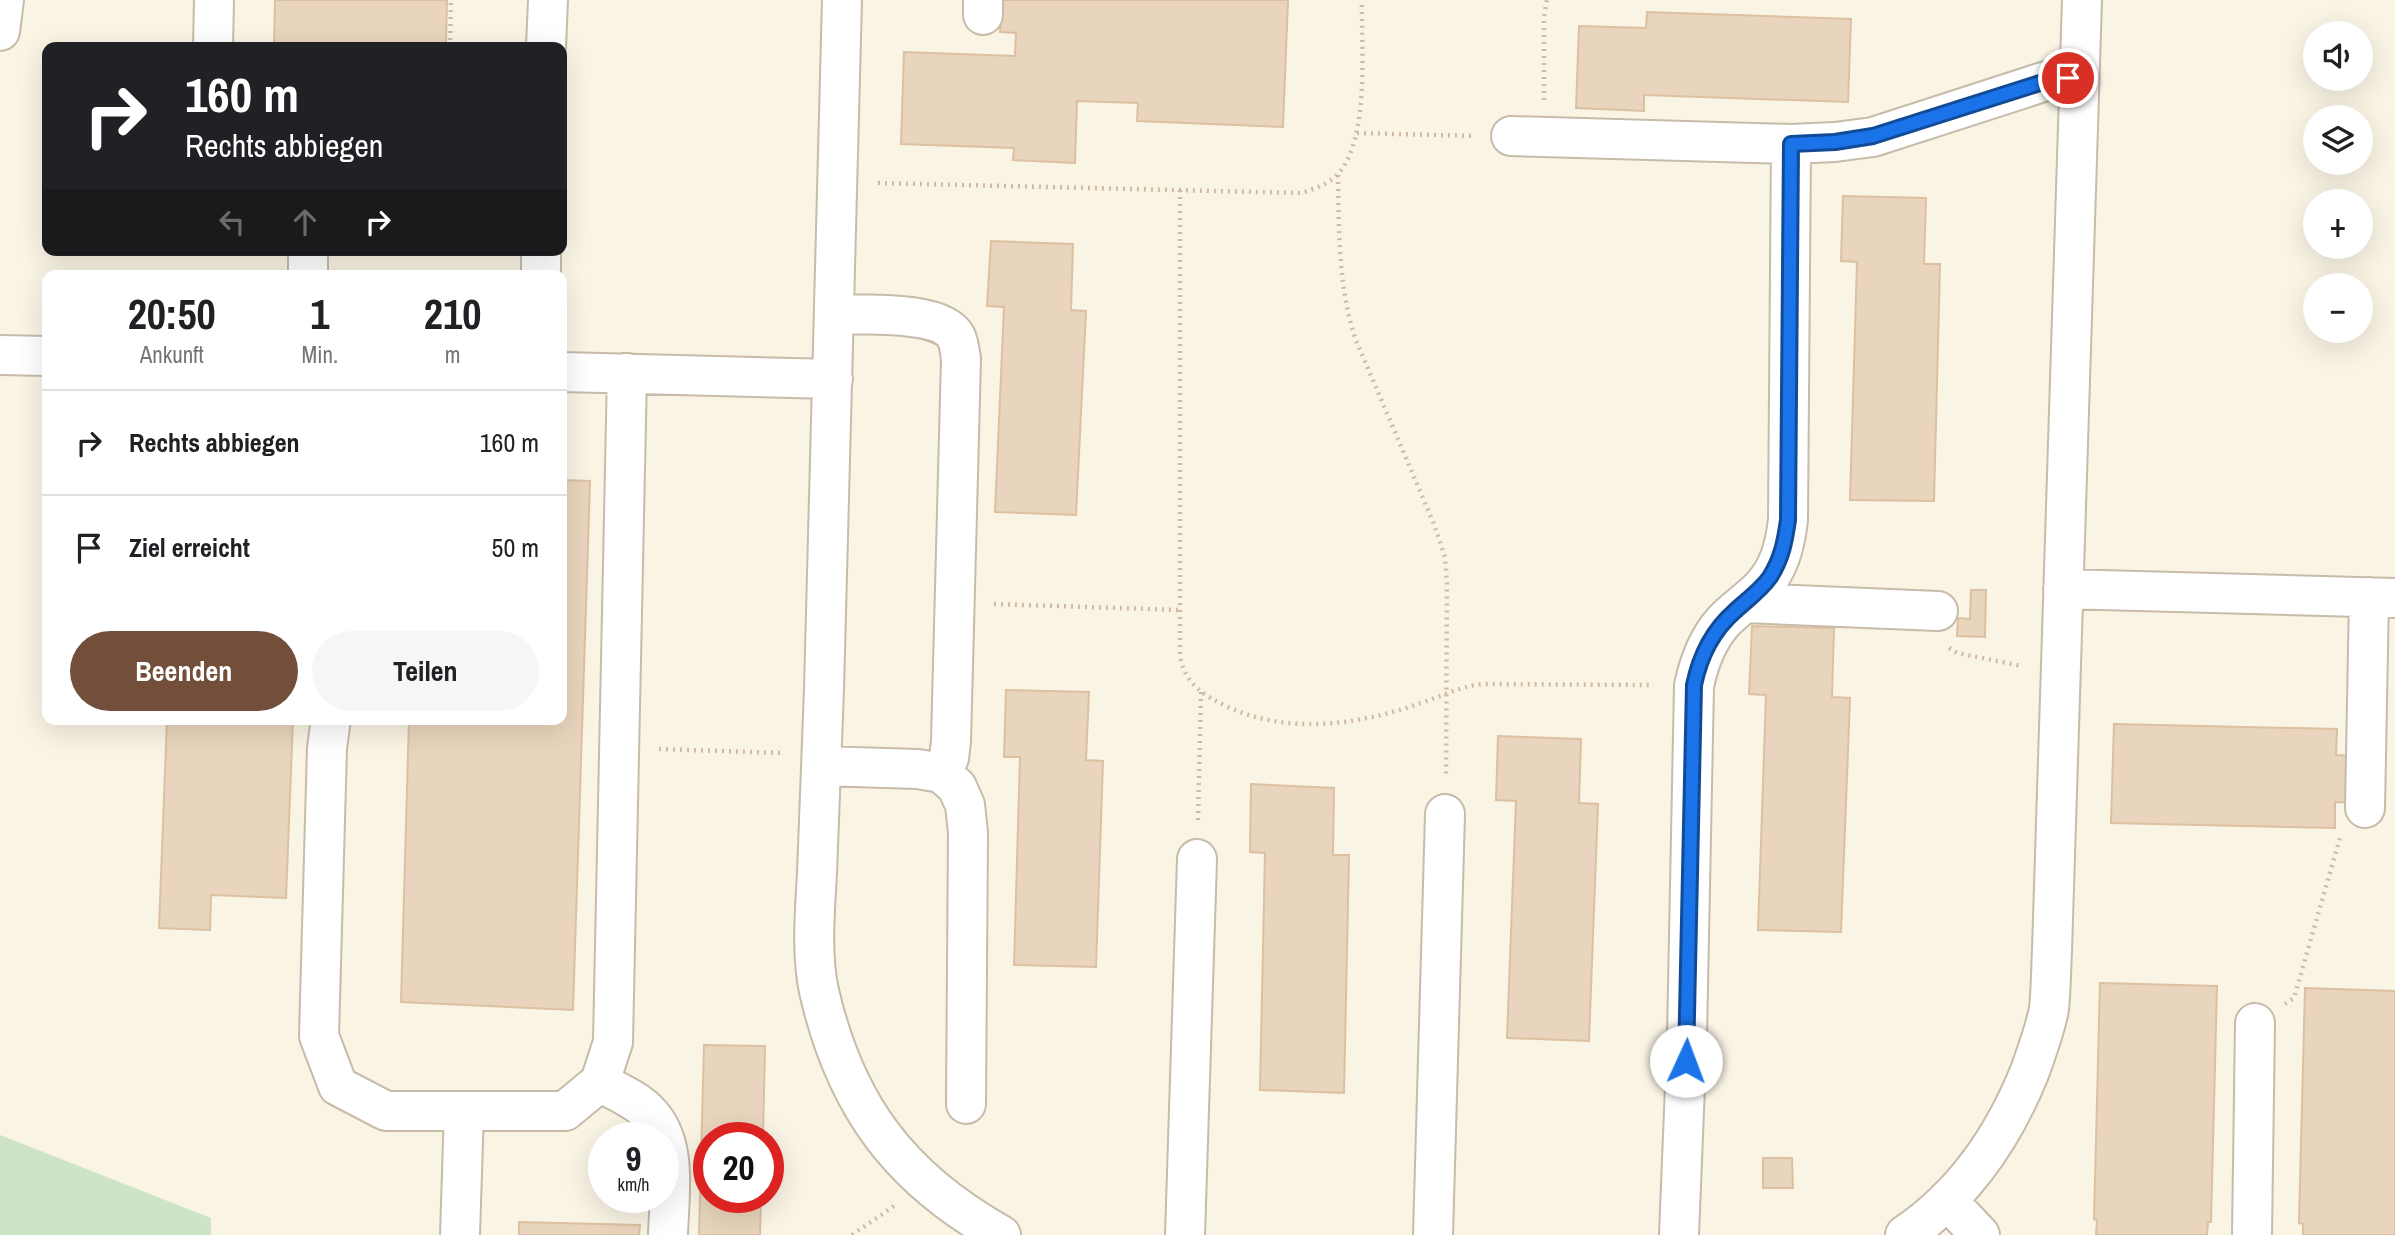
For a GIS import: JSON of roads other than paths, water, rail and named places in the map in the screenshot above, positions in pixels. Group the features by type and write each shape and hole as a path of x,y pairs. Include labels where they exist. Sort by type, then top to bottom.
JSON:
{"lane":[{"path":"0,31 4,0"},
{"path":"213,42 214,0"},
{"path":"546,42 548,0"},
{"path":"842,0 835,314 814,929 818,989 836,1047 862,1107 889,1147 923,1183 1001,1235"},
{"path":"1905,1235 1947,1200 1994,1143 2011,1115 2037,1051 2049,1010 2082,0"},
{"path":"1528,137 1791,144 1835,142 1873,136 2057,78 2079,77"},
{"path":"1679,1235 1687,1036 1694,685 1697,669 1710,639 1723,623 1761,589 1785,546 1788,520 1791,144"},
{"path":"835,314 912,317 938,323 955,335 961,359 951,741 950,758 941,773"},
{"path":"0,355 42,356"},
{"path":"567,372 833,379"},
{"path":"330,725 327,761 319,1036 338,1086 386,1111 565,1111 600,1082 613,1042 627,373"},
{"path":"2063,589 2382,597 2365,808"},
{"path":"1745,603 1928,610"},
{"path":"821,760 941,773 957,787 965,805 968,833 966,1104"},
{"path":"1433,1235 1445,814"},
{"path":"1185,1235 1197,859"},
{"path":"2252,1235 2255,1023"},
{"path":"600,1082 646,1110 664,1134 669,1165 668,1235"},
{"path":"460,1235 464,1111"},
{"path":"1947,1200 1980,1235"}]}
